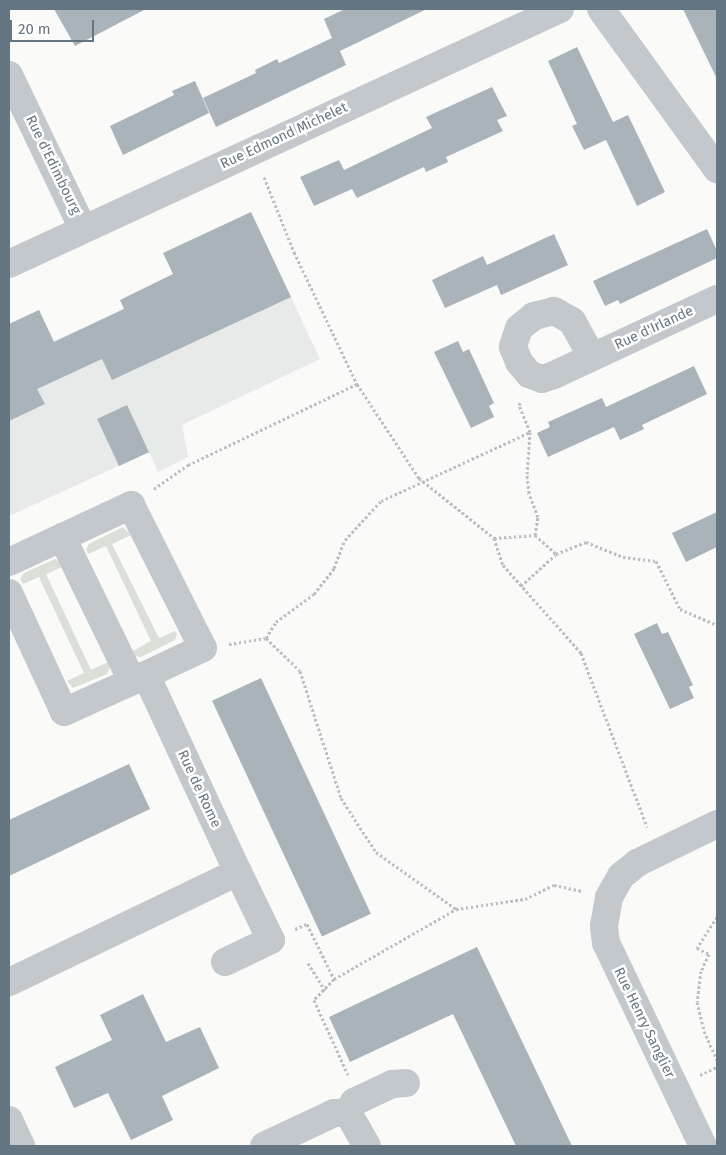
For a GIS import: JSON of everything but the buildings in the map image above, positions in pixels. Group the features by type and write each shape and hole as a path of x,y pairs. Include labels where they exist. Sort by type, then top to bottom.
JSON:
{"street":[{"name":"Rue Edmond Michelet","path":"9,264 560,9"},
{"path":"601,9 717,168"},
{"name":"Rue d'Edimbourg","path":"9,75 83,229"},
{"name":"Rue d'Irlande","path":"534,378 554,375 717,299"},
{"path":"534,378 519,362 513,347 519,328 534,316 554,311 572,321 592,357"},
{"path":"9,562 131,506 203,648 64,712 9,593"},
{"name":"Rue de Rome","path":"62,537 139,678 271,940"},
{"path":"609,897 621,876 659,852 717,824"},
{"path":"9,982 238,872"},
{"name":"Rue Henry Sanglier","path":"609,897 604,926 606,943 703,1146"},
{"path":"225,962 271,940"},
{"path":"264,1146 334,1113 351,1108 392,1084 406,1083"},
{"path":"351,1108 367,1146"},
{"path":"9,1120 21,1146"}],"path":[{"path":"254,150 294,252 357,384 423,481 494,538 503,565 581,652 646,826 659,852"},
{"path":"534,378 519,405 530,432 527,474 529,494 538,516 536,535"},
{"path":"131,506 149,496 154,488 188,465 357,384"},
{"path":"203,648 266,638 276,622 314,594 334,568 345,540 359,522 381,501 530,432"},
{"path":"494,538 536,535 556,554"},
{"path":"521,586 556,554 586,542 623,557 656,561 680,609 717,625"},
{"path":"266,638 300,671 342,798 376,852 456,909"},
{"path":"351,1108 346,1086 349,1078 314,1000 334,979 456,909 525,899 554,885 609,897"},
{"path":"717,917 697,948 709,954 701,970 697,1002 704,1031 717,1060"},
{"path":"271,940 307,924 334,979"},
{"path":"308,963 325,990"}],"shaded area":[{"path":"251,212 320,359 182,425 188,457 158,472 149,452 9,516 9,324 39,310 54,341 177,284"},
{"path":"123,527 131,535 112,544 159,638 175,631 177,634 175,640 141,657 135,656 133,651 151,641 106,546 88,554 86,549 89,544"},
{"path":"55,559 64,566 46,574 91,670 108,662 110,667 107,674 73,688 67,681 84,673 39,577 23,584 20,579 24,573"}]}
